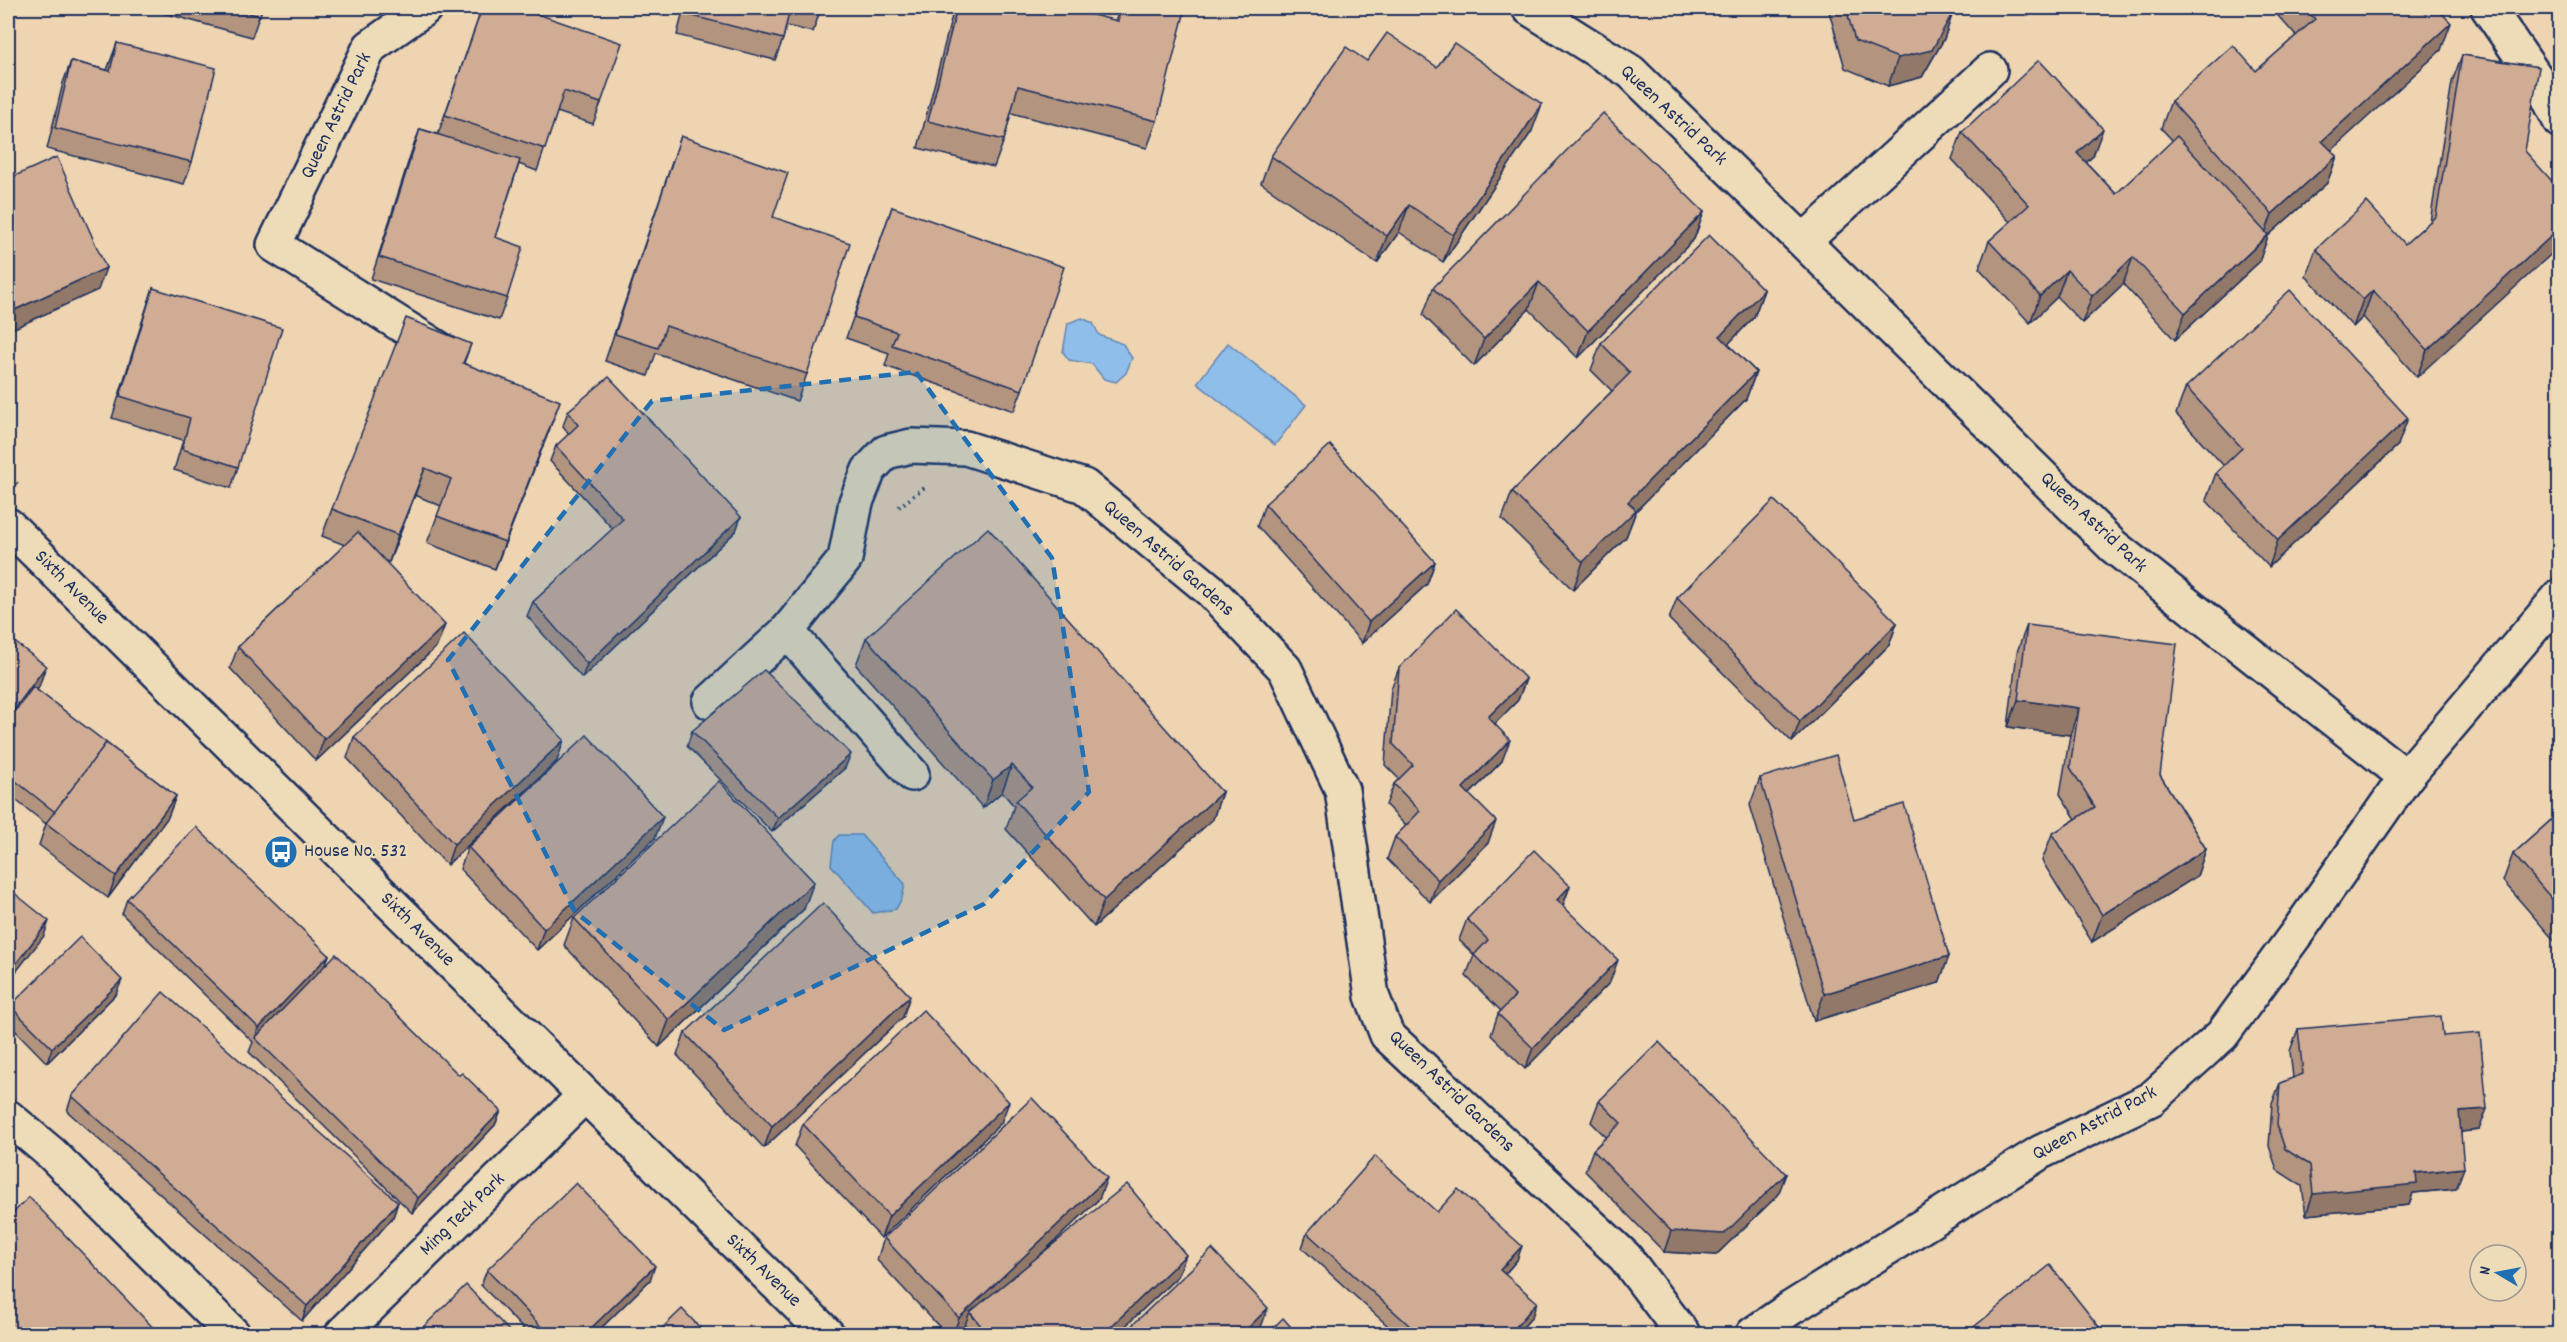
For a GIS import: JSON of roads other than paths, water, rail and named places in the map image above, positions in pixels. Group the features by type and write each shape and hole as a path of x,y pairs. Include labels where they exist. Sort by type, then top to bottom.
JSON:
{"street":[{"name":"Queen Astrid Park","path":"425,8 370,47 274,245 465,365"},
{"name":"Queen Astrid Park","path":"1529,8 1631,72 2113,546 2406,777"},
{"path":"2488,8 2545,90 2559,121"},
{"path":"1804,241 1990,69"},
{"name":"Queen Astrid Gardens","path":"710,702 787,631 845,559 856,502 869,470 886,452 911,446 966,448 1084,486 1210,590 1285,669 1342,790 1372,996 1387,1035 1625,1257 1683,1335"},
{"name":"Sixth Avenue","path":"8,525 827,1335"},
{"name":"Queen Astrid Park","path":"1753,1335 1801,1302 2041,1152 2151,1099 2222,1035 2406,777 2559,596"},
{"path":"787,631 912,774"},
{"name":"Ming Teck Park","path":"342,1335 584,1096"},
{"path":"8,1117 52,1154 233,1335"}],"water":[{"path":"1082,318 1093,323 1099,335 1123,344 1132,358 1126,373 1116,382 1104,379 1092,364 1069,360 1063,352 1068,323"},
{"path":"1228,343 1306,405 1275,445 1197,383"},
{"path":"839,835 861,835 905,884 902,898 896,909 873,913 831,865 834,841"}],"place":[{"name":"House No. 532","path":"281,852"}]}
